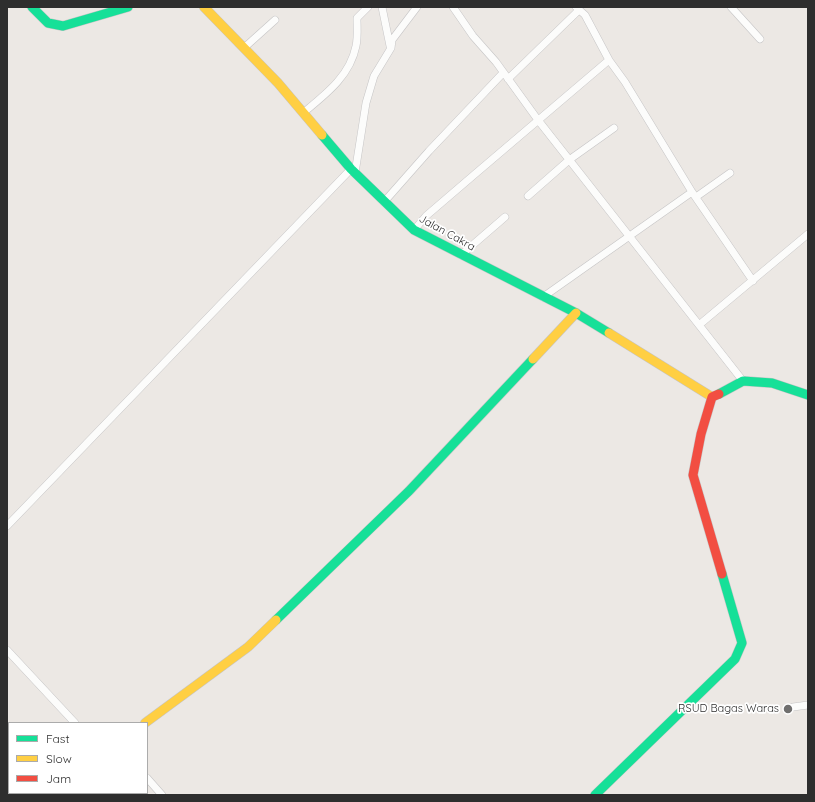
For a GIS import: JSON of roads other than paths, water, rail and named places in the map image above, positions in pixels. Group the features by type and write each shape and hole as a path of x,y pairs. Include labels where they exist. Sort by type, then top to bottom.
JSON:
{"street":[{"path":"32,7 43,21 53,26 63,26 128,7"},
{"name":"Jalan Cakra","path":"204,7 245,47 353,171 414,230 576,313 712,397"},
{"path":"303,113 334,87 343,76 351,62 356,45 357,18 368,7"},
{"path":"382,7 391,48"},
{"path":"7,526 353,171 366,103 374,76 391,48 392,40 417,7"},
{"path":"453,7 473,36 506,76 569,160 743,381"},
{"path":"731,7 760,39"},
{"path":"384,202 428,151 578,8 585,15 609,60 694,194 753,281"},
{"path":"245,47 275,20"},
{"path":"414,230 432,211 609,60"},
{"path":"528,196 569,160 614,128"},
{"path":"543,297 629,235 694,194 730,174"},
{"path":"461,255 505,217"},
{"path":"699,325 808,234"},
{"path":"146,722 248,647 409,491 576,313"},
{"path":"595,795 735,659 742,642 693,475 701,434 712,397 743,381 772,384 808,395"},
{"path":"7,650 74,722"},
{"path":"792,707 808,705"},
{"path":"148,779 162,795"}],"place":[{"name":"RSUD Bagas Waras","path":"788,709"}]}
